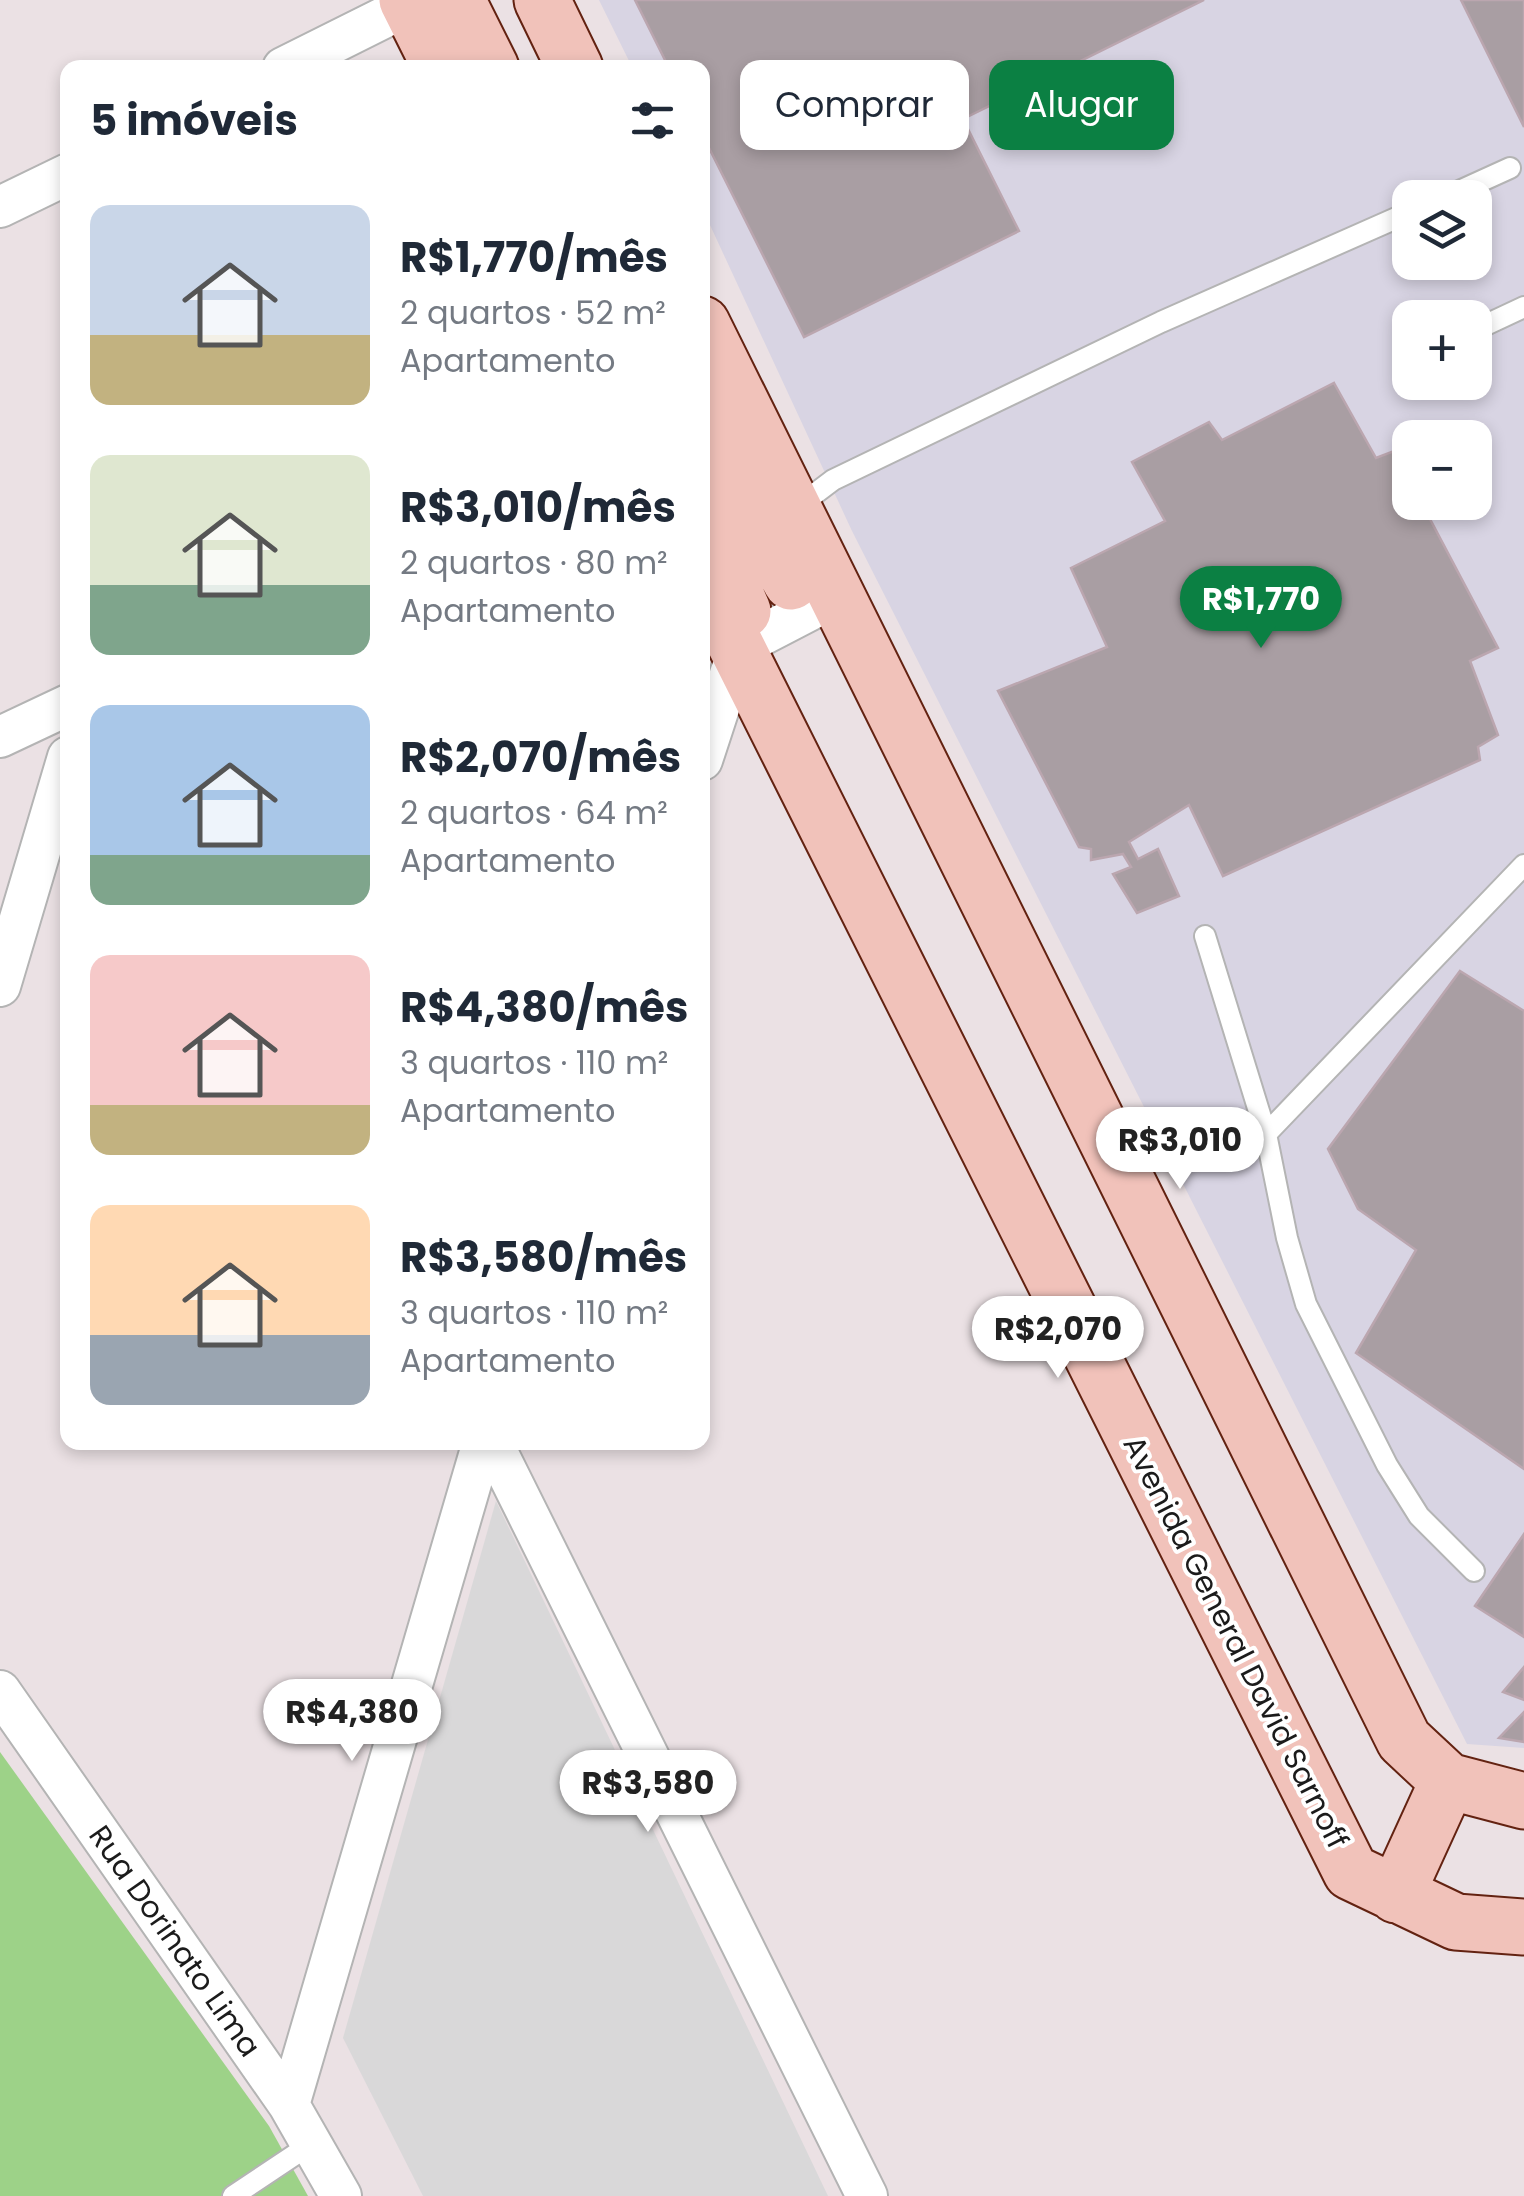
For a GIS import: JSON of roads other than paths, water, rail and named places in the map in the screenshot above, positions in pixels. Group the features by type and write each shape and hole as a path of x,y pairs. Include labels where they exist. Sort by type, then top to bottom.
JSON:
{"street":[{"path":"491,0 519,60"},
{"path":"542,0 572,60"},
{"path":"300,60 424,2"},
{"path":"424,2 439,60"},
{"path":"424,2 483,60"},
{"path":"0,207 60,178"},
{"path":"710,340 794,509 822,604"},
{"path":"710,432 822,604 874,670 1404,1740 1448,1781 1524,1801"},
{"name":"Avenida General David Sarnoff","path":"710,540 770,710 1351,1872 1456,1922 1524,1927"},
{"name":"Avenida General David Sarnoff","path":"710,590 747,643"},
{"path":"710,739 747,643 822,604"},
{"path":"0,737 60,709"},
{"path":"0,986 60,783"},
{"path":"289,2105 481,1450"},
{"path":"496,1450 867,2196"},
{"name":"Rua Dorinato Lima","path":"0,1692 289,2105 341,2196"},
{"path":"1396,1896 1448,1781"}],"lane":[{"path":"1484,180 1510,168"},
{"path":"794,509 833,480 1161,322 1392,220"},
{"path":"1492,322 1524,307"},
{"path":"1266,1134 1524,865"},
{"path":"1205,936 1266,1134 1287,1238 1306,1304 1387,1466 1419,1516 1474,1571"},
{"path":"233,2196 311,2144"}]}
